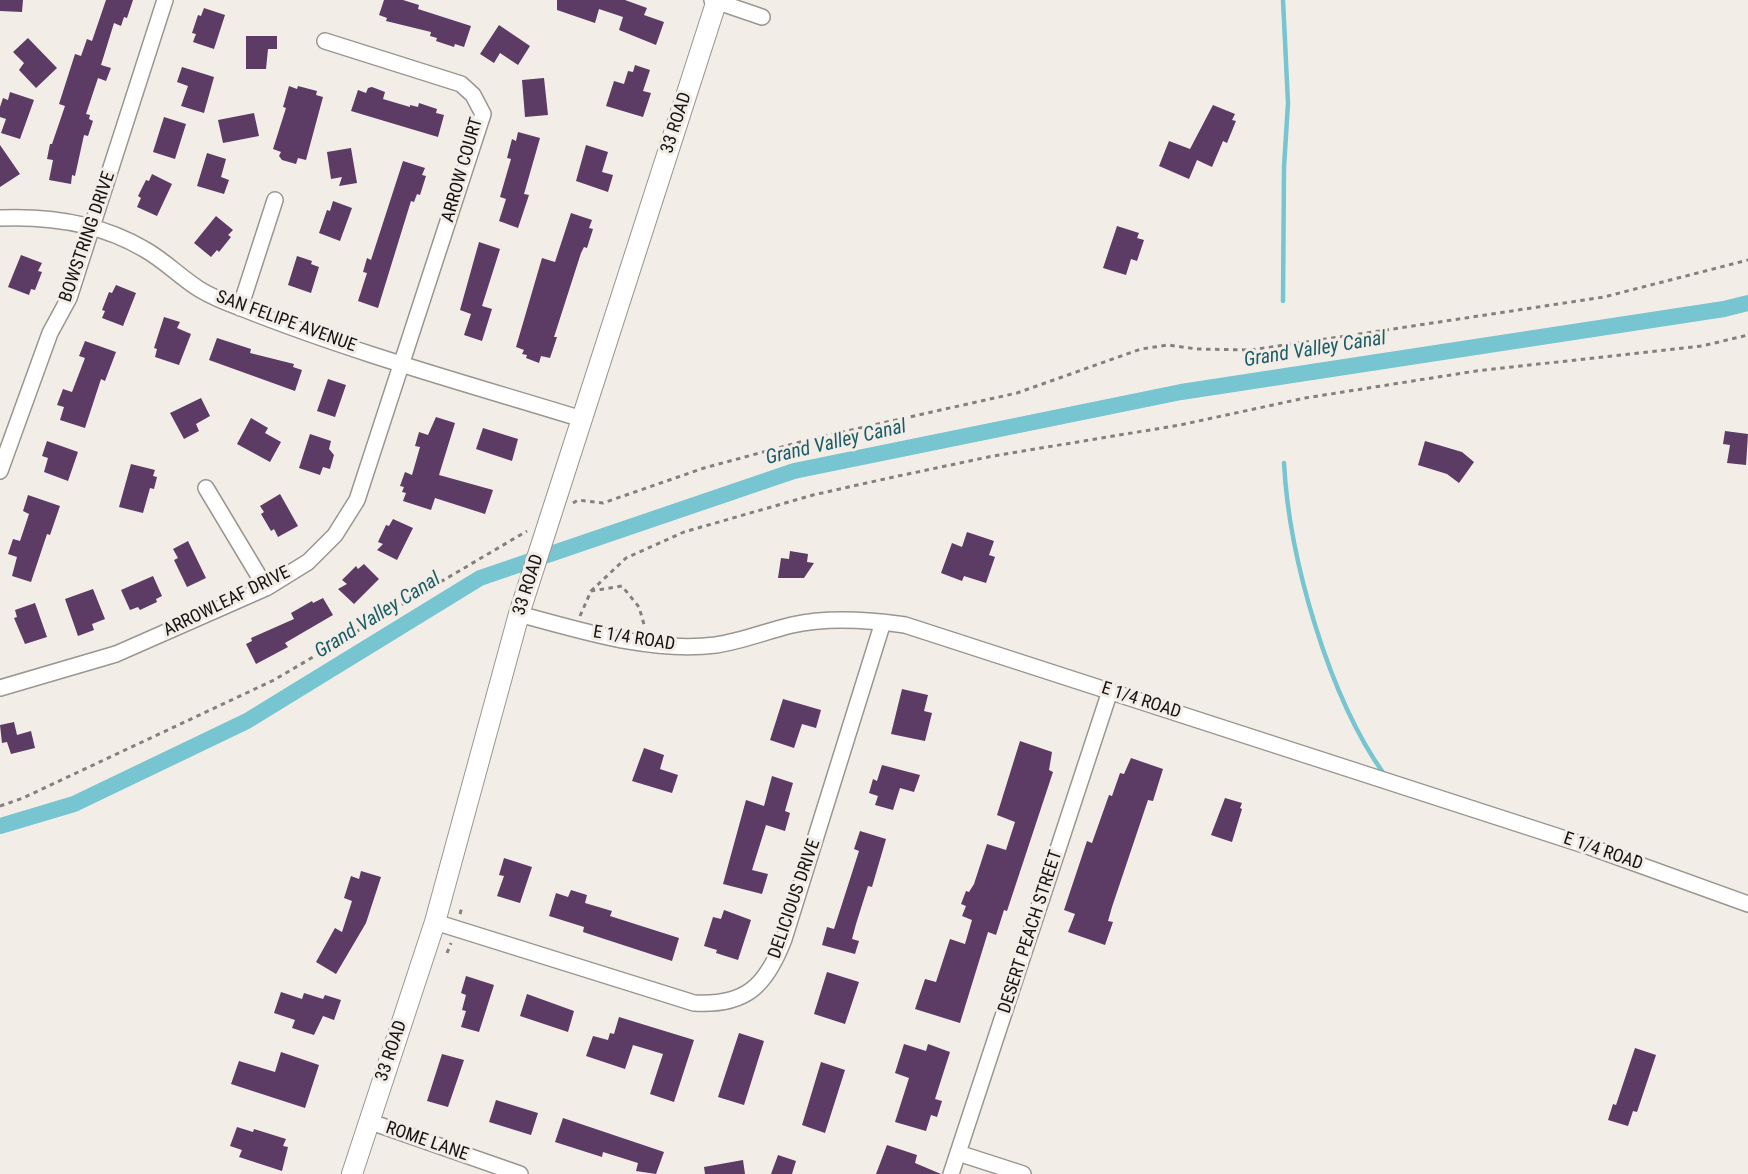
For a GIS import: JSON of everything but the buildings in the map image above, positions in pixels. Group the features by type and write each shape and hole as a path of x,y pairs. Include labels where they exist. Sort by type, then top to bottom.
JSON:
{"main road":[{"name":"33 ROAD","path":"352,1174 435,922 519,614 715,1"}],"street":[{"name":"BOWSTRING DRIVE","path":"0,471 50,333 69,298 165,0"},
{"path":"715,1 762,17"},
{"name":"ARROW COURT","path":"325,41 461,84 473,95 483,114 402,362"},
{"path":"240,308 275,200"},
{"name":"SAN FELIPE AVENUE","path":"0,218 38,216 93,227 144,249 200,290 240,308 402,362 582,418"},
{"name":"ARROWLEAF DRIVE","path":"0,688 116,654 266,588 315,555 335,535 357,500 402,362"},
{"path":"206,488 266,588"},
{"name":"E 1/4 ROAD","path":"519,614 573,628 670,647 718,645 794,624 883,622 905,626 1590,847 1748,904"},
{"name":"DELICIOUS DRIVE","path":"435,922 694,1003 725,1003 753,990 767,975 784,939 883,622"},
{"name":"DESERT PEACH STREET","path":"951,1174 1110,691"},
{"name":"ROME LANE","path":"368,1121 520,1174"},
{"path":"958,1153 1023,1174"}],"path":[{"path":"552,512 578,500 603,503 704,468 815,438 1017,393 1141,349 1168,345 1197,349 1251,350 1604,297 1748,260"},
{"path":"573,628 591,591 627,558 684,532 759,510 867,483 993,456 1180,425 1305,398 1476,371 1702,346 1748,335"},
{"path":"0,806 23,798 274,680 529,529"},
{"path":"591,591 622,586 639,607 650,644"}],"waterway":[{"path":"1283,0 1288,103 1284,167 1283,301"},
{"name":"Grand Valley Canal","path":"0,826 74,804 247,721 480,578 794,471 1181,392 1724,309 1748,303"},
{"path":"1284,463 1287,501 1294,541 1315,626 1346,706 1364,742 1384,774"}]}
